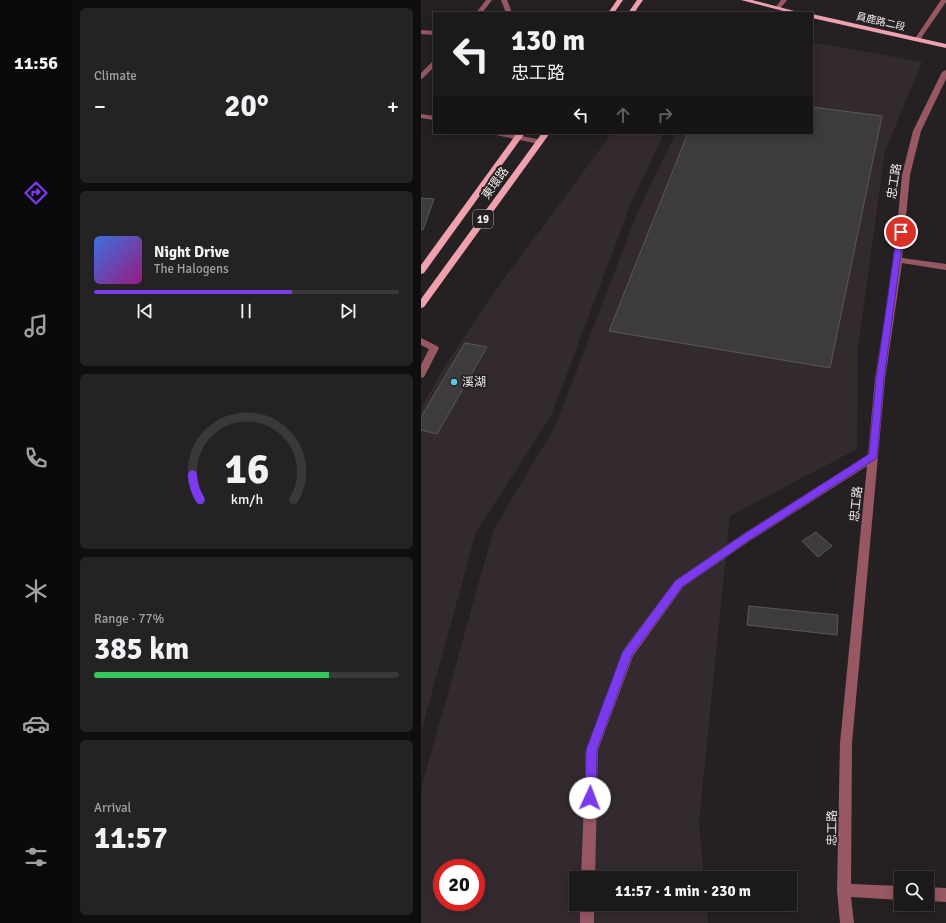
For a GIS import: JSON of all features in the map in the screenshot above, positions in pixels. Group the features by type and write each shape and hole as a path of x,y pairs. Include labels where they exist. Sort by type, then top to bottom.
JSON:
{"main road":[{"path":"612,12 620,0"},
{"path":"632,12 640,0"},
{"path":"744,0 795,12"},
{"name":"員鹿路二段","path":"813,16 946,46"},
{"name":"東環路","path":"421,305 545,134"},
{"name":"東環路","path":"421,271 519,136"}],"street":[{"path":"480,12 489,0"},
{"path":"504,0 509,12"},
{"path":"778,8 784,0"},
{"path":"917,40 944,0"},
{"path":"421,32 433,33"},
{"path":"421,77 433,64"},
{"name":"忠工路","path":"847,923 844,890 846,743 880,379 898,260 906,175 917,131 946,72"},
{"path":"421,116 433,118"},
{"path":"504,134 519,136 539,142"},
{"path":"898,260 946,267"},
{"path":"421,341 434,348 421,375"},
{"path":"588,871 592,750 628,653 679,584 747,537 874,456"},
{"path":"844,890 894,892"},
{"path":"934,894 946,894"},
{"path":"587,911 587,923"}],"shaded area":[{"path":"813,42 922,62 885,151 858,347 857,449 730,516 699,821 703,871 569,871 569,911 707,911 708,923 421,923 421,789 494,529 555,427 638,211 676,134 813,134"},
{"path":"611,134 664,134 631,203 551,416 476,532 421,732 421,408 447,363 493,294"}],"building":[{"path":"813,107 882,116 830,368 609,331 688,134 813,134"},
{"path":"421,198 434,199 423,230 421,230"},
{"name":"溪湖","path":"465,343 487,347 437,434 421,430 421,417"},
{"path":"816,532 832,546 818,557 802,541"},
{"path":"749,606 838,615 837,635 747,625"}],"place":[{"name":"溪湖","path":"454,382"}],"route":[{"path":"590,798 592,750 628,653 679,584 747,537 874,456 880,379 901,232"}]}
